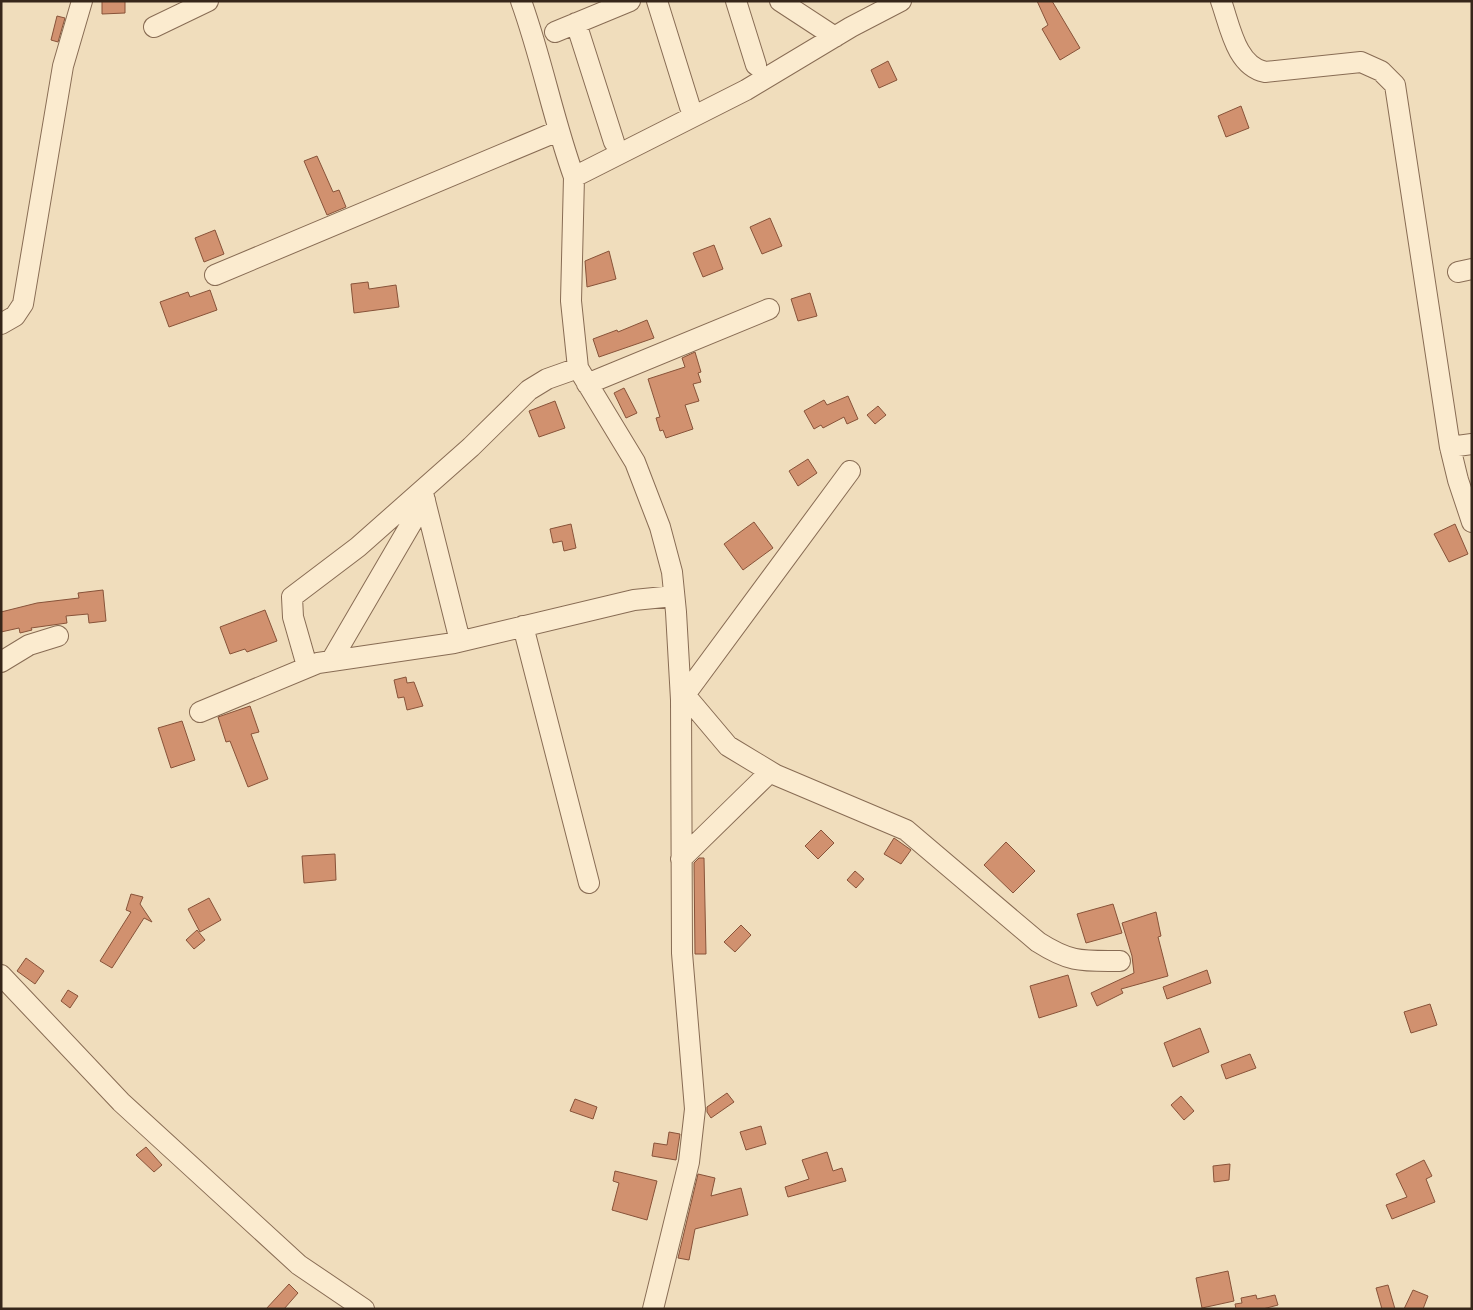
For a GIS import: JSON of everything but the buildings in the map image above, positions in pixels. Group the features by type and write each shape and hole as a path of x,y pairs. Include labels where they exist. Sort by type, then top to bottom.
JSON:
{"street":[{"path":"1,324 15,316 23,304 63,66 82,1"},
{"path":"154,27 208,1"},
{"path":"521,1 530,24 558,131 574,176 571,301 583,376 635,462 660,527 672,572 683,698 682,953 695,1109 689,1162 652,1309"},
{"path":"555,32 630,1"},
{"path":"657,1 690,108"},
{"path":"736,1 756,64"},
{"path":"780,1 835,37"},
{"path":"574,176 746,90 835,37 901,1"},
{"path":"1221,1 1236,44 1246,63 1251,68 1265,72 1362,62 1381,70 1395,85 1450,447 1458,480 1472,522"},
{"path":"576,23 614,142"},
{"path":"215,275 558,131"},
{"path":"307,666 293,617 292,597 423,495 529,390 547,379 583,376 769,309"},
{"path":"1450,447 1472,444"},
{"path":"683,698 850,470"},
{"path":"423,495 460,641"},
{"path":"331,661 423,495"},
{"path":"200,712 307,666 460,641 634,600 674,596"},
{"path":"523,626 589,883"},
{"path":"1,662 29,645 58,636"},
{"path":"683,698 728,746 770,772 826,798 906,830 1038,942 1057,955 1078,962 1120,961"},
{"path":"681,859 770,772"},
{"path":"1,975 121,1102 300,1265 364,1309"}]}
